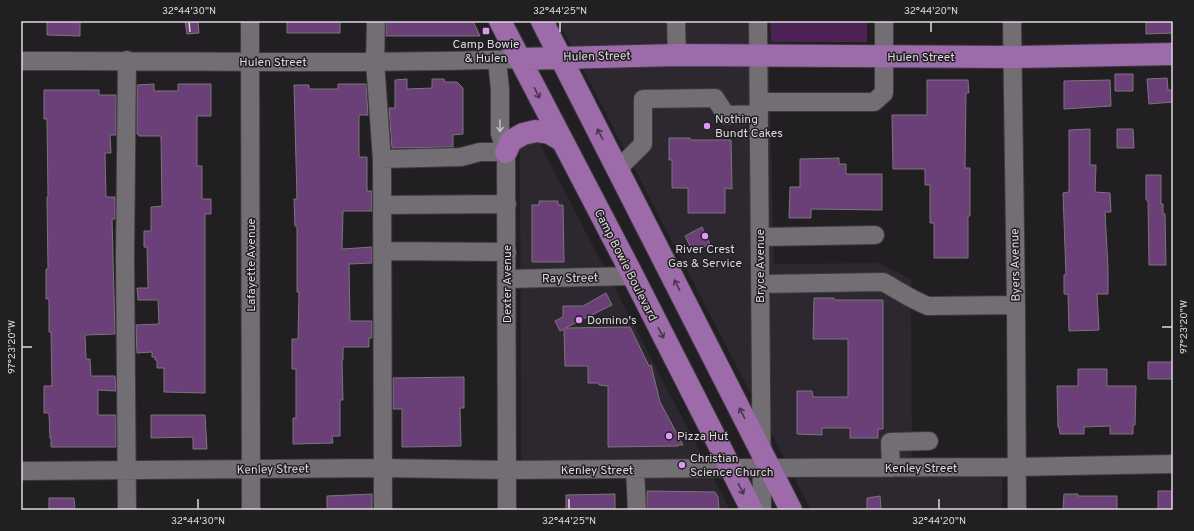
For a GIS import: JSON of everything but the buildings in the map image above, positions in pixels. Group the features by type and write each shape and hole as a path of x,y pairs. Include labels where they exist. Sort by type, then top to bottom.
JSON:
{"main road":[{"name":"Camp Bowie Boulevard","path":"500,21 633,276 752,510"},
{"path":"542,21 765,463 792,510"},
{"name":"Hulen Street","path":"519,59 677,55 1012,57 1173,54"},
{"path":"506,152 511,141 523,134 536,131 549,133 561,140"}],"street":[{"name":"Lafayette Avenue","path":"250,21 251,510"},
{"path":"376,21 375,62 382,159 383,510"},
{"path":"676,21 677,55"},
{"name":"Bryce Avenue","path":"758,21 760,284 765,463 762,510"},
{"path":"618,169 643,144 643,99 715,98 726,115 759,108 874,102 884,93 884,21"},
{"name":"Byers Avenue","path":"1012,21 1017,510"},
{"name":"Hulen Street","path":"21,62 126,60 375,62 519,59"},
{"path":"126,60 125,256 127,510"},
{"name":"Dexter Avenue","path":"497,60 500,89 500,134 506,152 507,510"},
{"path":"382,159 461,157 480,152 506,152"},
{"path":"382,205 507,204"},
{"path":"760,237 875,235"},
{"path":"382,251 506,252"},
{"name":"Ray Street","path":"507,279 633,276"},
{"path":"760,284 883,282 902,291 917,302 928,306 1016,305"},
{"path":"891,468 890,442 929,441"},
{"name":"Kenley Street","path":"21,471 382,468 635,470 730,468 765,463 891,468 1173,464"},
{"path":"635,470 637,510"}],"shaded area":[{"path":"558,21 768,21 774,264 879,263 911,279 912,474 1002,478 1002,510 811,510"},
{"path":"770,21 867,21 867,42 771,42"},
{"path":"538,140 730,510 631,510 629,461 521,460 520,147"}],"place":[{"name":"Camp Bowie & Hulen","path":"486,31"},
{"name":"Nothing Bundt Cakes","path":"707,126"},
{"name":"River Crest Gas & Service","path":"705,236"},
{"name":"Domino's","path":"579,320"},
{"name":"Pizza Hut","path":"669,436"},
{"name":"Christian Science Church","path":"682,465"}]}
